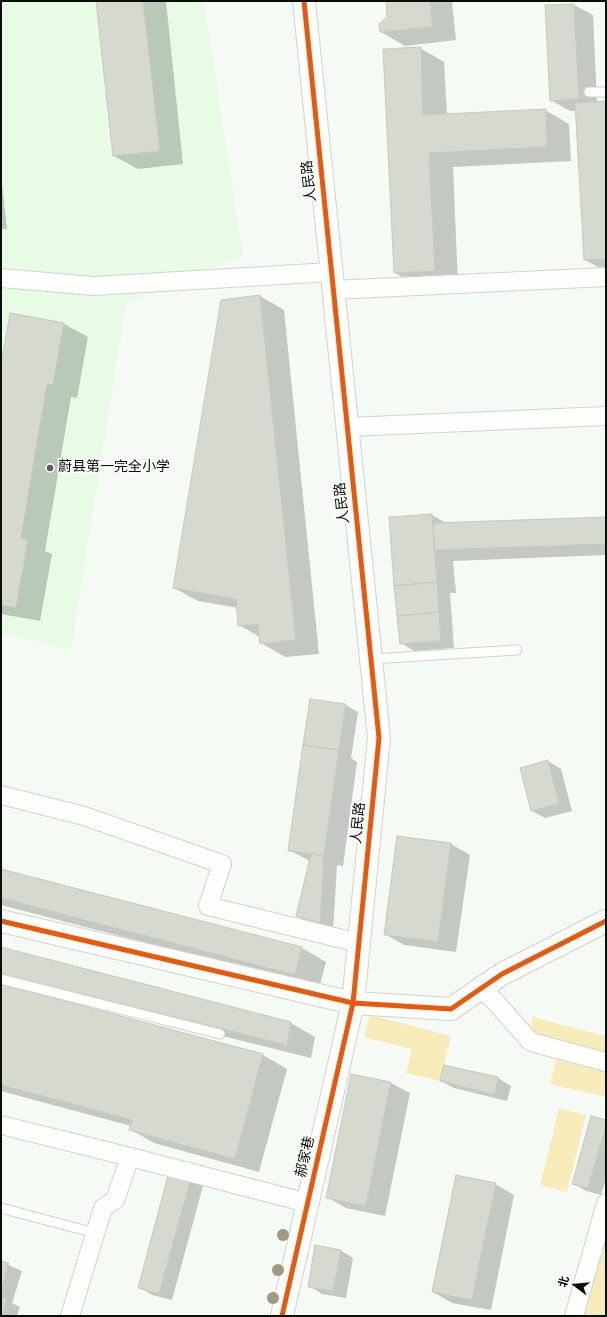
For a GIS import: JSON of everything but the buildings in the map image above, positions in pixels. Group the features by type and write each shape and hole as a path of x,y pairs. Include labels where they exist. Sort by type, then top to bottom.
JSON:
{"street":[{"name":"人民路","path":"304,1 379,738 353,1003"},
{"path":"1,278 94,286 606,277"},
{"path":"347,427 606,416"},
{"path":"1,795 84,816 222,864 208,906 359,943"},
{"path":"1,921 353,1003 451,1009 502,974 606,921"},
{"path":"482,987 531,1042 606,1062"},
{"name":"郝家巷","path":"282,1316 353,1003"},
{"path":"1,1125 130,1156 308,1203"},
{"path":"70,1316 103,1208 115,1200 130,1156"},
{"path":"574,1316 606,1203"}],"lane":[{"path":"589,92 606,92"},
{"path":"371,659 517,650"},
{"path":"1,979 220,1034"},
{"path":"1,1208 95,1233"}],"shaded area":[{"name":"蔚县第一完全小学","path":"1,1 204,1 243,255 126,304 71,649 1,633"},
{"path":"370,1015 451,1036 440,1081 406,1073 412,1049 364,1037"},
{"path":"532,1017 606,1036 606,1053 532,1035"},
{"path":"556,1060 606,1072 606,1097 550,1084"},
{"path":"559,1108 586,1115 567,1192 540,1185"},
{"path":"606,1230 606,1316 581,1316"}],"cycle path":[{"path":"282,1316 353,1003 379,738 304,1"},
{"path":"1,921 353,1003 451,1009 502,974 606,921"}],"place":[{"name":"蔚县第一完全小学","path":"50,468"}]}
